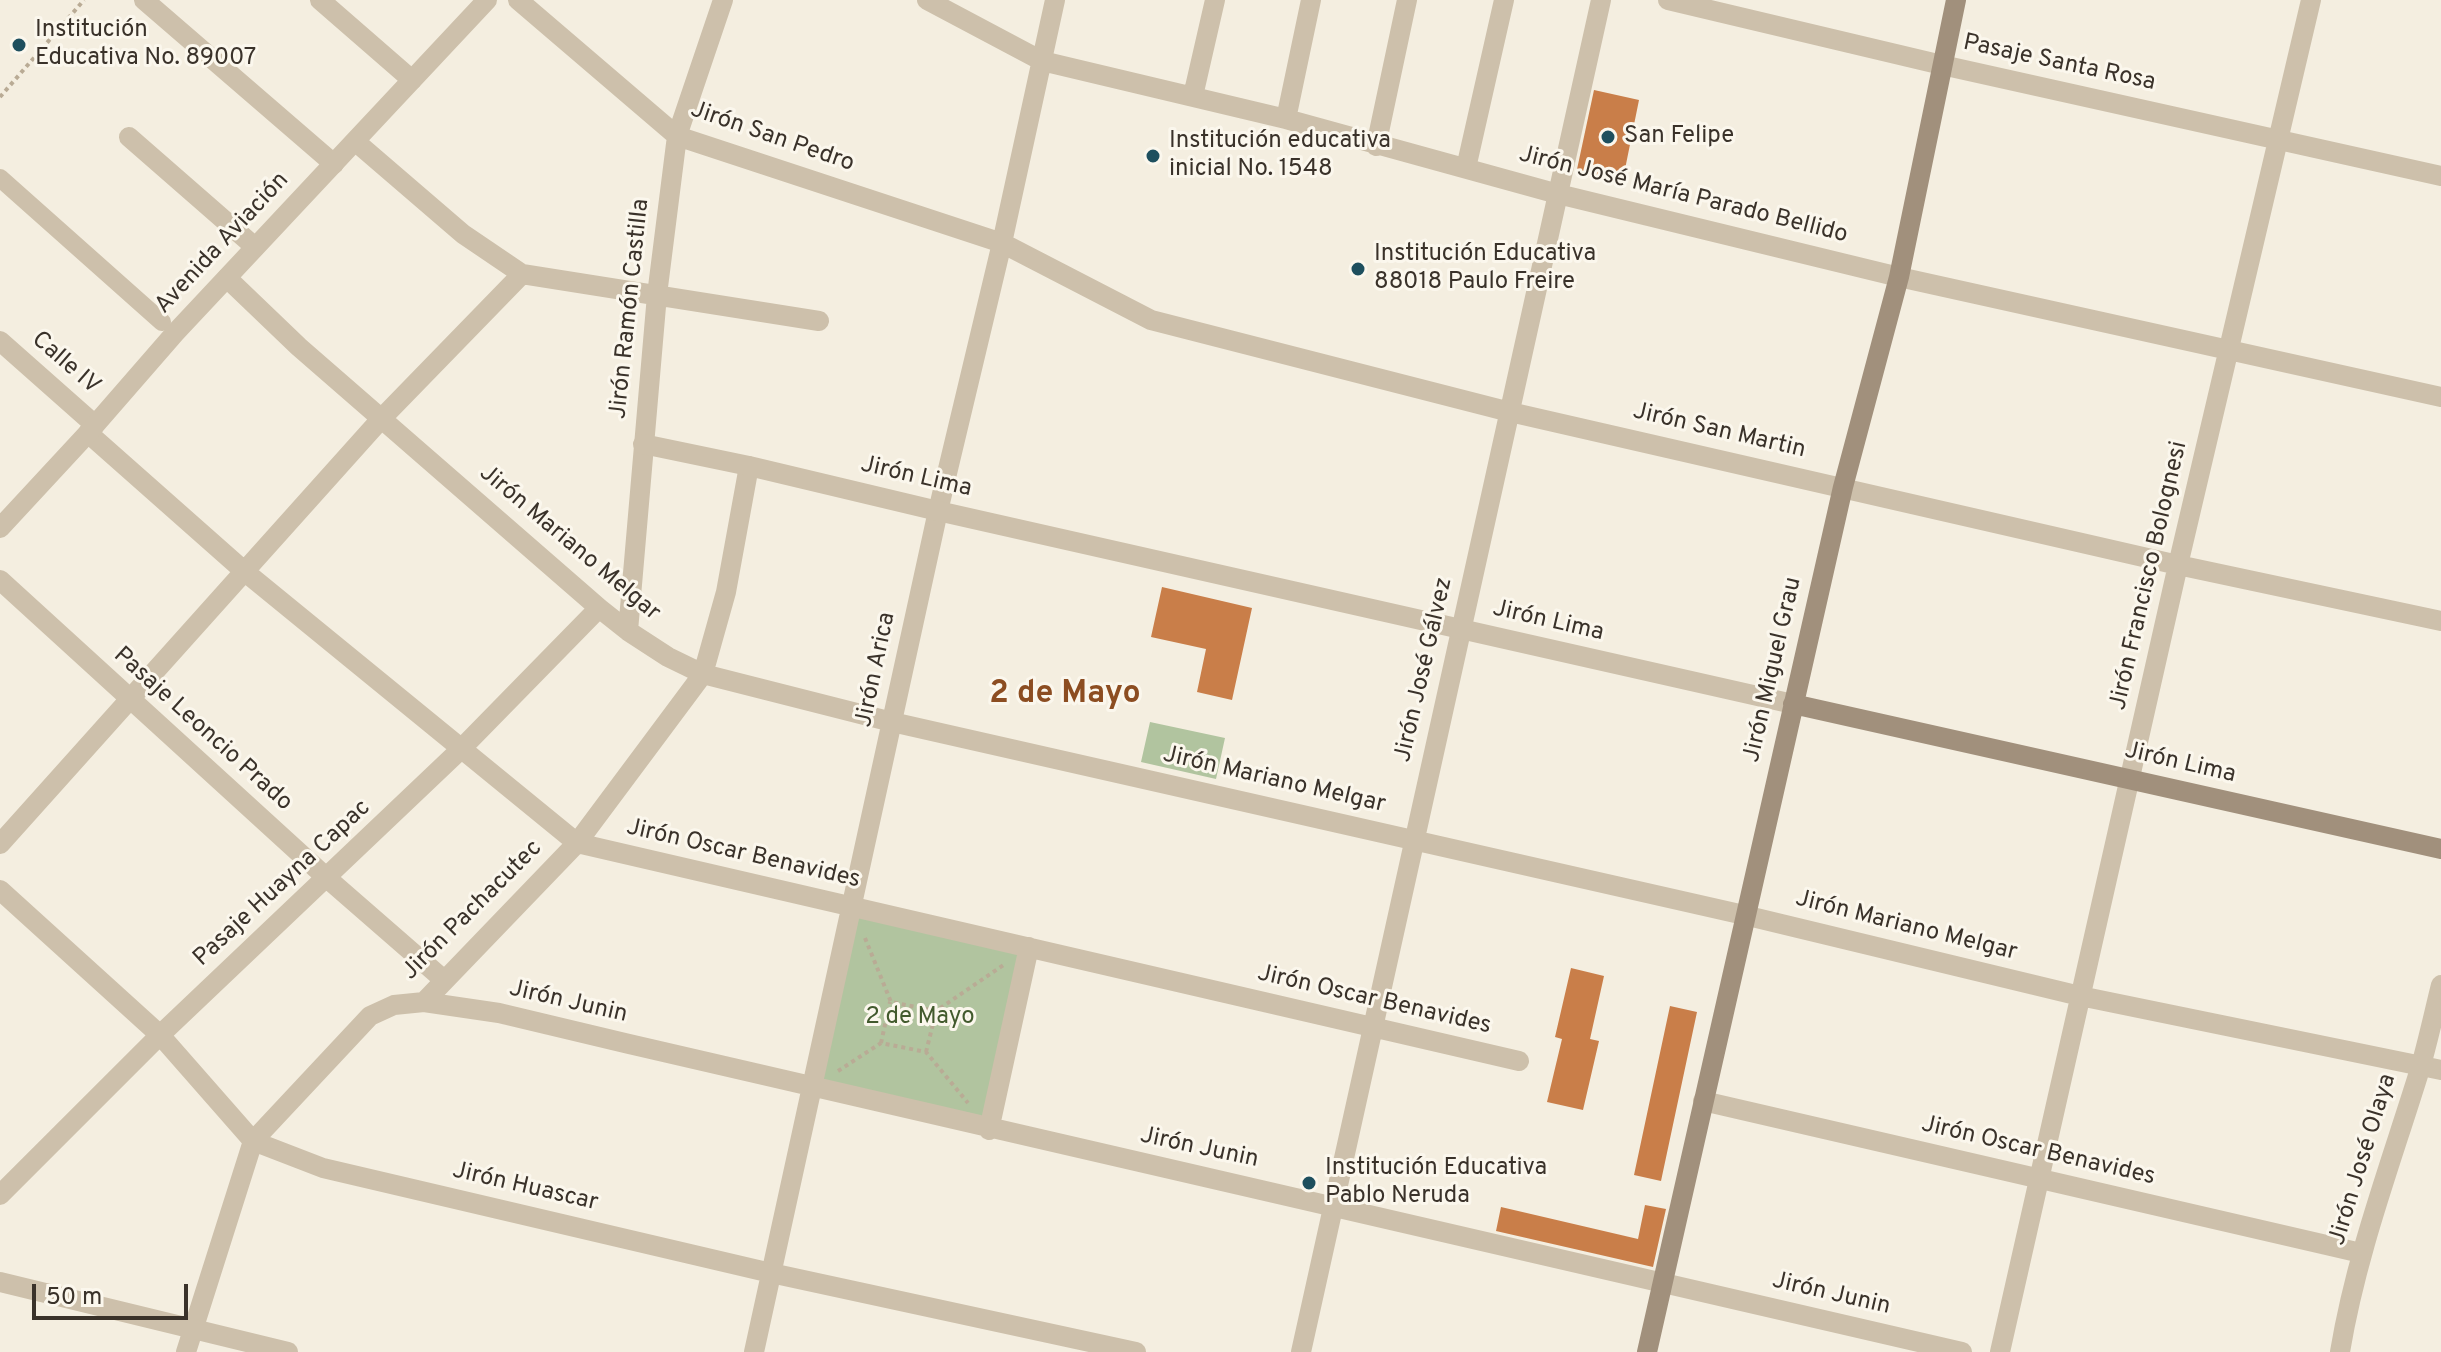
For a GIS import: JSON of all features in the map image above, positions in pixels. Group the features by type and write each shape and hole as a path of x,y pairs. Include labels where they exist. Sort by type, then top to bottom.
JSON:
{"main road":[{"name":"Jirón Miguel Grau","path":"1647,1352 1843,487 1899,277 1956,0"},
{"name":"Jirón Lima","path":"1793,704 2441,849"}],"street":[{"path":"144,0 334,164"},
{"path":"320,0 412,80"},
{"name":"Avenida Aviación","path":"3,518 92,429 168,328 227,278 487,0"},
{"name":"Jirón San Pedro","path":"518,0 677,136 1002,243"},
{"name":"Jirón Ramón Castilla","path":"628,631 657,295 677,136 723,0"},
{"name":"Jirón José María Parado Bellido","path":"927,0 1042,61 1286,119 1558,194 1899,277 2441,397"},
{"name":"Jirón Arica","path":"754,1352 938,511 1002,243 1055,0"},
{"path":"1193,96 1215,0"},
{"path":"1286,119 1311,0"},
{"path":"1376,146 1407,0"},
{"path":"1466,168 1504,0"},
{"name":"Jirón José Gálvez","path":"1301,1352 1601,0"},
{"name":"Pasaje Santa Rosa","path":"1668,0 1942,65 2441,176"},
{"name":"Jirón Francisco Bolognesi","path":"2000,1352 2178,565 2311,0"},
{"path":"129,137 255,247"},
{"path":"356,142 463,234 522,274 819,321"},
{"path":"0,178 168,328"},
{"name":"Jirón San Martin","path":"1002,243 1151,320 1510,412 2178,565 2441,621"},
{"path":"0,844 381,419 522,274"},
{"name":"Jirón Mariano Melgar","path":"227,278 381,419 599,608 668,657 703,674 892,722 1744,915 2080,996 2431,1067"},
{"name":"Calle IV","path":"0,341 92,429"},
{"name":"Jirón Oscar Benavides","path":"92,429 244,571 577,843 1519,1061"},
{"name":"Jirón Lima","path":"643,444 1793,704"},
{"name":"Jirón Pachacutec","path":"186,1352 253,1141 370,1016 394,1005 424,1002 577,843 703,674 726,592 749,466"},
{"name":"Pasaje Leoncio Prado","path":"0,580 328,879 444,980"},
{"name":"Pasaje Huayna Capac","path":"0,1195 160,1035 328,879 460,750 599,608"},
{"name":"Jirón Huascar","path":"0,890 160,1035 253,1141 323,1168 771,1273 1136,1352"},
{"path":"989,1130 1029,947"},
{"name":"Jirón José Olaya","path":"2340,1352 2361,1253 2431,1067 2441,985"},
{"name":"Jirón Junin","path":"424,1002 499,1013 989,1130 1333,1205 1962,1352"},
{"name":"Jirón Oscar Benavides","path":"1703,1101 2361,1253"},
{"path":"0,1282 288,1352"}],"path":[{"path":"0,97 84,0"},
{"path":"812,1088 881,1043 891,1002 865,937"},
{"path":"926,1052 936,1011 1029,947"},
{"path":"891,1002 936,1011"},
{"path":"881,1043 926,1052 989,1130"}],"green space":[{"path":"1150,722 1225,738 1216,779 1141,762"},
{"name":"2 de Mayo","path":"854,911 1026,950 984,1123 816,1086"}],"building":[{"name":"San Felipe","path":"1594,90 1639,100 1622,184 1576,174"},
{"path":"1162,587 1252,608 1232,700 1197,692 1206,649 1151,637"},
{"path":"1571,968 1604,976 1590,1039 1599,1041 1583,1110 1547,1102 1562,1039 1555,1037"},
{"path":"1670,1006 1697,1012 1661,1181 1634,1175"},
{"path":"1645,1205 1666,1209 1653,1267 1496,1231 1501,1207 1638,1239"}],"place":[{"name":"Institución Educativa No. 89007","path":"19,45"},
{"name":"San Felipe","path":"1608,137"},
{"name":"Institución educativa inicial No. 1548","path":"1153,156"},
{"name":"Institución Educativa 88018 Paulo Freire","path":"1358,269"},
{"name":"Institución Educativa Pablo Neruda","path":"1309,1183"}],"district":[{"name":"2 de Mayo","path":"1065,696"}]}
